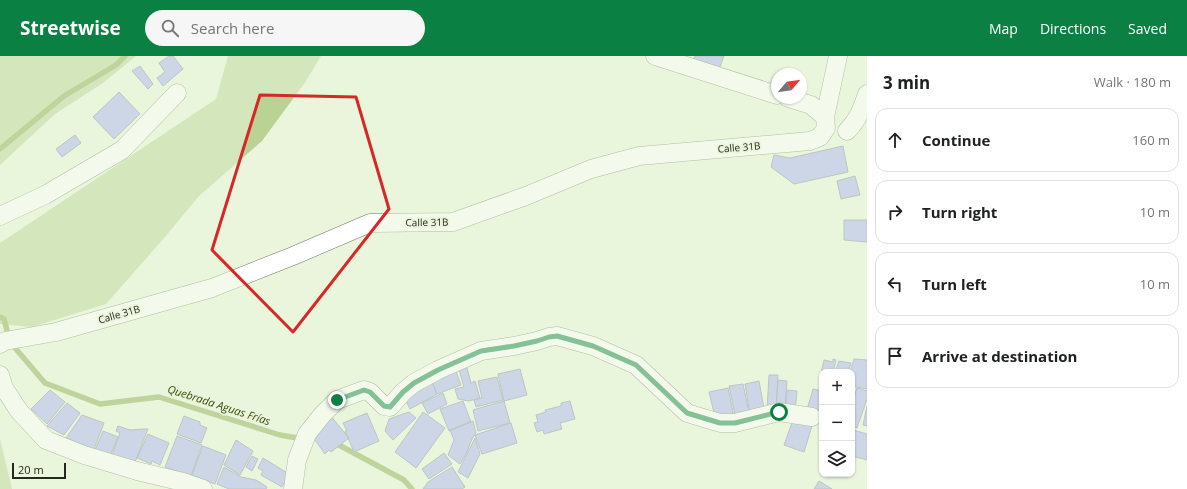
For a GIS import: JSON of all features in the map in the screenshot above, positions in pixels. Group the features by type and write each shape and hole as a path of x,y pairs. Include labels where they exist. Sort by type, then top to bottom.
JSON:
{"street":[{"path":"655,56 771,93"},
{"name":"Calle 31B","path":"7,341 56,332 212,288 293,256 370,223 453,222 526,196 591,169 639,156 810,141 820,137 826,128 825,117 838,56"},
{"path":"0,216 45,195 122,150 177,93"},
{"path":"847,131 854,124 863,108 867,94"},
{"path":"807,104 811,105 825,117"},
{"path":"293,489 297,460 307,434 322,415 337,400 364,390 370,392 384,406 390,407 403,392 414,383 438,370 481,351 514,346 549,337 557,336 593,346 636,365 687,413 720,423 735,423 779,412 812,417"},
{"path":"0,375 4,388 19,411 46,440 84,455 137,471 183,482 203,489"}],"highlighted area":[{"path":"260,95 356,97 389,209 293,332 212,250"}],"green space":[{"path":"0,56 136,56 103,83 55,114 0,165"},
{"path":"228,56 321,56 306,81 262,141 199,196 106,304 32,327 0,324 0,243 216,99"},
{"path":"0,439 12,489 0,489"}],"building":[{"path":"169,56 173,56 183,69 163,86 157,78 165,72 159,63"},
{"path":"695,56 724,56 719,69 693,61"},
{"path":"140,66 153,84 148,89 132,71"},
{"path":"119,92 140,114 114,139 93,117"},
{"path":"75,135 81,143 62,157 56,149"},
{"path":"843,146 848,172 794,184 771,167 774,155 790,158"},
{"path":"855,176 860,195 841,199 837,181"},
{"path":"844,220 867,220 867,242 844,240"},
{"path":"833,359 836,360 834,369 822,369 824,360 833,362"},
{"path":"854,359 867,360 867,389 855,387 855,369 851,369"},
{"path":"839,361 851,363 849,369 836,369"},
{"path":"466,364 471,383 475,381 480,398 469,401 458,399 455,389 464,387 458,366"},
{"path":"454,366 461,385 437,394 430,377"},
{"path":"520,369 527,395 504,401 498,374"},
{"path":"769,375 778,375 776,410 767,409"},
{"path":"430,377 437,394 410,409 404,397"},
{"path":"497,377 503,400 476,407 474,400 482,398 478,381"},
{"path":"778,380 787,381 785,411 776,410"},
{"path":"759,381 764,408 750,415 745,384"},
{"path":"743,384 749,412 735,415 729,386"},
{"path":"728,388 734,417 716,421 709,392"},
{"path":"857,388 867,391 867,399 857,428 855,427 855,394"},
{"path":"813,389 819,390 819,417 806,413"},
{"path":"50,390 65,402 47,424 31,409"},
{"path":"787,390 797,391 795,412 785,411"},
{"path":"443,393 447,404 428,414 422,403"},
{"path":"463,401 471,422 449,431 440,409"},
{"path":"504,401 510,423 478,431 473,410"},
{"path":"570,401 575,419 560,423 562,429 544,434 543,430 537,432 534,423 538,422 536,415 546,412 545,410 561,406 561,403"},
{"path":"67,403 80,413 64,435 47,426"},
{"path":"867,406 867,426 863,425"},
{"path":"409,412 416,418 393,440 385,431 389,419"},
{"path":"423,412 445,428 416,468 395,452"},
{"path":"367,413 379,441 354,452 343,423"},
{"path":"82,415 104,423 94,449 66,438"},
{"path":"330,415 349,438 331,452 329,450 325,454 312,436"},
{"path":"184,416 200,422 200,425 207,428 201,443 177,434"},
{"path":"794,417 813,423 804,452 784,445"},
{"path":"473,421 476,433 460,464 448,455 454,440 450,430"},
{"path":"511,423 517,443 482,454 475,435"},
{"path":"118,426 130,430 148,429 135,462 112,455 120,433 116,431"},
{"path":"103,431 118,437 110,456 95,450"},
{"path":"855,431 867,434 867,460 855,457"},
{"path":"148,434 169,443 160,465 152,461 151,464 137,458"},
{"path":"177,436 202,445 191,476 165,467"},
{"path":"475,438 480,454 468,478 458,472"},
{"path":"236,440 253,451 240,475 224,465"},
{"path":"203,446 226,455 215,484 192,475"},
{"path":"444,453 452,464 429,479 422,469"},
{"path":"252,456 258,459 252,471 246,467"},
{"path":"263,458 289,474 282,487 261,475 263,471 258,468"},
{"path":"224,467 241,477 256,480 267,487 266,489 229,489 217,484"},
{"path":"452,467 465,487 462,489 423,489 428,482"},
{"path":"819,481 832,489 814,489"}],"waterway":[{"name":"Quebrada Aguas Frías","path":"0,149 64,96 116,65 125,56"},
{"name":"Quebrada Aguas Frías","path":"0,317 4,319 10,342 45,383 100,404 159,397 280,435 303,439"},
{"name":"Quebrada Aguas Frías","path":"334,443 404,480 412,489"}],"route":[{"path":"337,400 364,390 370,392 384,406 390,407 403,392 414,383 438,370 481,351 514,346 557,336 593,346 636,365 687,413 720,423 735,423 779,412"}]}
